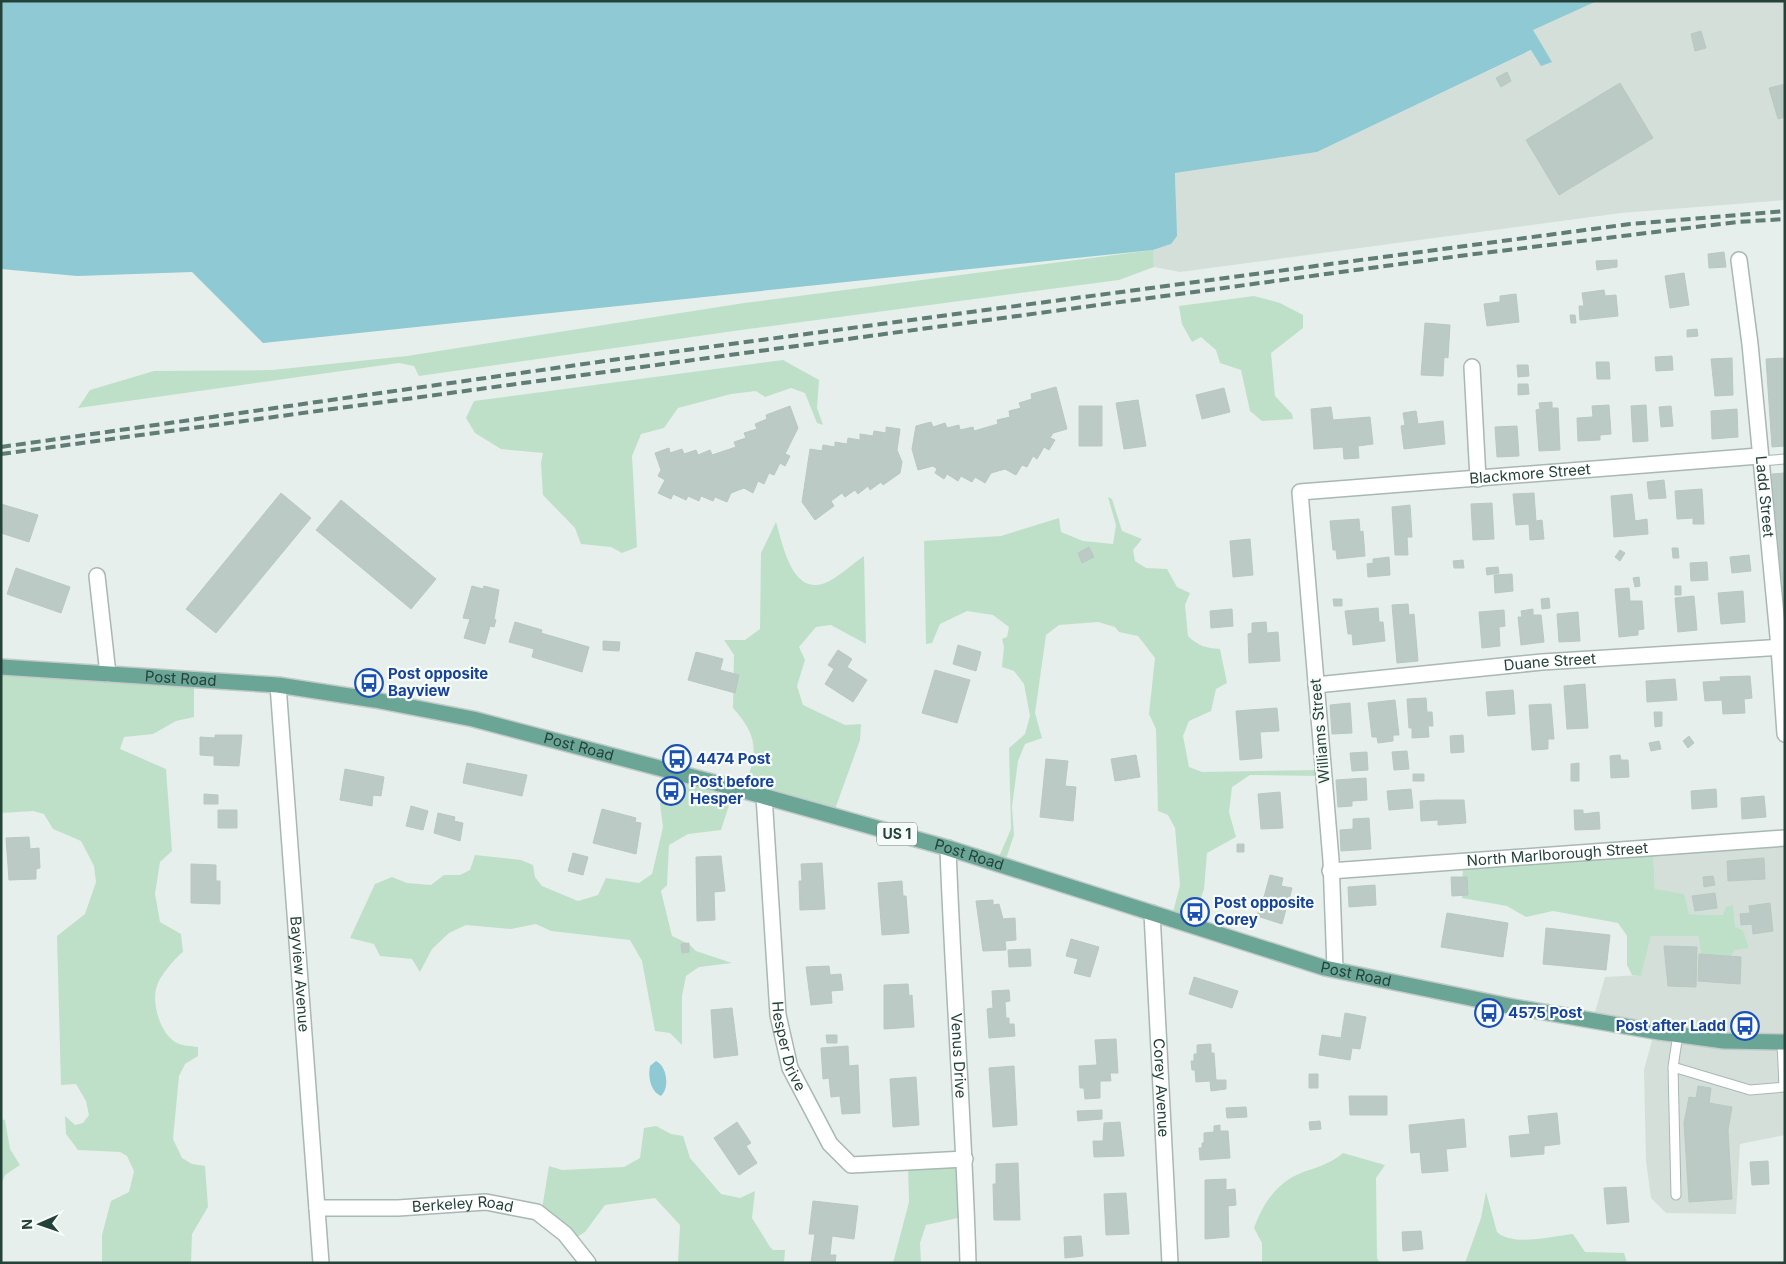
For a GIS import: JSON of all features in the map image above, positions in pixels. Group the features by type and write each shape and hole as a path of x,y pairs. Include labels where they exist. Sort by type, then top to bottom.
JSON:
{"main road":[{"name":"Post Road","path":"1,667 278,685 375,700 473,719 764,796 948,848 1325,968 1514,1007 1678,1034 1724,1041 1783,1042"}],"street":[{"name":"Ladd Street","path":"1739,260 1750,344 1760,459 1782,647 1785,734"},
{"path":"1472,367 1478,479"},
{"name":"Blackmore Street","path":"1300,492 1760,459"},
{"name":"Williams Street","path":"1300,492 1330,871 1335,969"},
{"path":"97,576 108,674"},
{"name":"Duane Street","path":"1316,685 1542,662 1782,647"},
{"name":"Bayview Avenue","path":"278,685 321,1263"},
{"name":"Hesper Drive","path":"764,796 778,1015 790,1068 826,1137 830,1144 851,1165 965,1159"},
{"name":"North Marlborough Street","path":"1330,871 1785,838"},
{"name":"Venus Drive","path":"948,848 950,919 965,1159 968,1263"},
{"name":"Corey Avenue","path":"1152,914 1170,1263"},
{"name":"Berkeley Road","path":"317,1208 398,1208 486,1202 538,1212 565,1234 588,1263"}],"lane":[{"path":"1760,459 1785,459"},
{"path":"1676,1196 1673,1067 1678,1034"},
{"path":"1673,1067 1750,1090 1784,1087 1783,1042"}],"shaded area":[{"path":"1597,1 1785,1 1785,200 1621,213 1180,272 1154,267 1153,250 1171,244 1176,195 1175,173 1317,152 1532,50 1552,62 1532,30"},
{"path":"1785,840 1785,1135 1740,1144 1736,1214 1666,1213 1651,1198 1646,1161 1644,1070 1654,1033 1593,1019 1605,977 1641,975 1651,936 1698,936 1702,959 1735,927 1723,915 1689,914 1655,889 1653,850"}],"green space":[{"path":"1153,250 1154,267 1119,280 748,329 419,376 414,366 399,363 78,408 90,390 154,371 272,370 407,356 744,303"},
{"path":"1254,296 1280,303 1303,315 1303,328 1271,353 1275,396 1292,414 1293,419 1262,421 1250,411 1241,370 1220,363 1216,350 1201,337 1192,342 1182,324 1179,306"},
{"path":"783,360 819,380 817,408 823,425 817,423 805,393 791,388 765,397 756,391 731,394 678,408 664,428 641,434 632,456 637,547 622,553 611,547 581,544 575,528 543,495 541,463 543,453 501,449 475,433 466,418 474,401"},
{"path":"1108,497 1112,499 1122,531 1142,539 1133,550 1135,561 1146,568 1167,569 1177,587 1190,593 1185,605 1188,636 1202,646 1220,649 1227,683 1216,689 1211,711 1189,721 1183,736 1189,767 1202,772 1321,770 1320,776 1250,775 1232,787 1229,812 1236,837 1207,853 1204,889 1191,926 1171,920 1180,885 1175,828 1168,815 1158,811 1156,729 1149,714 1155,658 1138,636 1119,632 1115,627 1098,622 1059,625 1046,635 1035,713 1042,738 1025,744 1018,761 1012,807 1014,835 1004,865 998,859 1011,829 1009,748 1025,734 1030,716 1024,684 1014,671 1002,667 1004,647 1002,639 1007,637 1009,627 993,615 967,611 940,624 932,643 926,644 924,541 1001,536 1059,518 1061,532 1083,541 1113,544 1116,525"},
{"path":"776,522 791,566 804,582 814,585 830,581 864,556 866,644 831,625 816,627 799,647 805,660 797,686 803,705 845,725 861,724 860,740 834,812 744,790 754,747 748,729 733,708 734,655 724,640 745,640 760,629 761,553"},
{"path":"1,668 194,682 194,717 176,721 153,734 124,737 120,749 166,769 172,851 160,862 155,894 160,922 181,934 183,952 161,978 155,993 155,1001 158,1017 170,1037 180,1044 198,1047 198,1056 185,1064 179,1076 173,1139 182,1158 192,1164 205,1166 208,1207 192,1234 191,1263 102,1263 102,1235 111,1201 129,1192 134,1171 127,1156 120,1152 78,1150 66,1134 65,1116 75,1125 83,1123 89,1115 86,1101 76,1084 61,1085 57,936 85,914 96,882 94,866 81,841 53,829 44,814 33,811 1,813"},
{"path":"669,773 733,793 721,830 688,834 669,845 667,885 661,891 672,936 689,944 696,951 732,963 699,967 686,976 682,996 682,1045 670,1033 655,1031 642,961 630,940 551,931 536,924 511,929 466,925 449,933 432,949 420,972 412,959 380,956 374,944 350,938 375,884 392,877 407,883 431,885 444,875 460,875 470,870 475,855 521,860 533,865 535,877 542,886 578,901 598,895 606,878 639,883 652,874 663,827 660,804"},
{"path":"1653,850 1655,889 1684,894 1689,914 1723,915 1726,907 1733,905 1735,927 1743,930 1749,948 1735,950 1729,959 1702,959 1698,936 1651,936 1641,976 1632,975 1627,965 1627,936 1618,923 1553,911 1526,917 1507,906 1462,898 1463,864"},
{"path":"1,1119 5,1120 10,1149 20,1165 5,1175 1,1185"},
{"path":"656,1126 671,1134 683,1136 690,1158 721,1194 740,1198 755,1191 752,1218 773,1250 785,1250 784,1263 678,1263 680,1225 655,1198 605,1205 585,1232 569,1242 541,1215 549,1166 562,1170 624,1167 640,1158 644,1128"},
{"path":"1343,1153 1385,1165 1376,1178 1377,1258 1380,1263 1262,1263 1262,1243 1254,1228 1266,1203 1284,1182 1301,1173 1328,1163"},
{"path":"964,1162 967,1216 926,1225 920,1243 921,1263 893,1263 909,1202 908,1165"},
{"path":"1486,1192 1497,1232 1504,1236 1523,1240 1573,1234 1585,1252 1624,1253 1627,1263 1465,1263 1481,1218"}],"water":[{"path":"1,1 1597,1 1533,30 1552,62 1541,66 1531,50 1317,152 1175,173 1177,236 1171,244 1153,250 263,343 192,272 77,276 1,269"},
{"path":"656,1061 663,1067 666,1077 666,1088 661,1096 654,1091 649,1074 650,1066"}],"building":[{"path":"1701,31 1706,48 1695,51 1691,34"},
{"path":"1507,72 1511,81 1501,87 1496,78"},
{"path":"1620,83 1653,138 1559,195 1526,140"},
{"path":"1785,84 1785,117 1778,119 1769,88"},
{"path":"1724,252 1726,267 1709,268 1708,254"},
{"path":"1617,260 1617,267 1597,270 1596,261"},
{"path":"1684,273 1689,305 1670,308 1665,276"},
{"path":"1604,290 1605,296 1616,295 1618,316 1580,320 1579,306 1584,306 1582,293"},
{"path":"1516,294 1519,322 1487,326 1484,304 1500,302 1500,296"},
{"path":"1570,315 1575,315 1576,323 1571,323"},
{"path":"1425,323 1450,325 1448,358 1444,357 1443,376 1421,375"},
{"path":"1697,329 1698,336 1687,337 1687,330"},
{"path":"1672,356 1673,370 1656,371 1655,357"},
{"path":"1732,358 1733,395 1715,396 1711,359"},
{"path":"1785,358 1785,446 1772,447 1766,359"},
{"path":"1596,362 1609,362 1610,379 1597,379"},
{"path":"1517,365 1528,365 1529,376 1518,377"},
{"path":"1518,384 1528,384 1529,394 1518,395"},
{"path":"1056,387 1067,429 1053,433 1050,438 1055,440 1049,450 1044,447 1037,459 1033,456 1027,467 1022,465 1016,475 1005,469 991,473 985,483 975,477 972,482 961,476 958,481 947,474 944,479 935,473 937,469 933,466 918,470 912,449 916,426 931,422 933,427 945,423 947,428 959,425 960,430 973,427 974,431 998,424 997,420 1010,417 1009,411 1021,408 1019,403 1032,399 1031,394"},
{"path":"1224,388 1230,412 1202,419 1196,395"},
{"path":"1138,400 1146,446 1124,449 1116,403"},
{"path":"1552,402 1552,408 1558,408 1560,450 1539,451 1536,410 1540,409 1539,403"},
{"path":"1609,405 1611,434 1600,435 1600,440 1578,441 1577,418 1593,417 1592,406"},
{"path":"1646,405 1648,441 1633,442 1631,406"},
{"path":"790,406 798,428 785,454 790,456 785,466 780,463 774,475 769,473 764,484 758,481 753,493 744,488 731,493 727,502 715,497 713,501 701,496 699,501 688,496 686,500 673,494 671,499 658,493 665,480 658,476 661,470 655,453 669,448 670,453 682,449 684,454 696,450 698,455 710,450 712,455 736,447 734,442 746,438 744,433 757,429 755,424 767,419 766,415"},
{"path":"1079,406 1102,406 1102,446 1079,446"},
{"path":"1671,406 1673,426 1661,427 1659,407"},
{"path":"1331,407 1333,420 1370,417 1373,444 1358,446 1359,458 1344,459 1343,447 1314,449 1311,409"},
{"path":"1737,409 1738,437 1712,439 1711,411"},
{"path":"1416,411 1418,424 1443,421 1445,444 1404,449 1401,426 1405,425 1403,413"},
{"path":"1517,426 1519,456 1497,457 1495,427"},
{"path":"886,427 900,429 897,450 902,462 900,473 883,485 881,482 870,490 868,486 858,494 855,490 845,497 842,493 831,501 834,506 815,520 802,502 810,449 822,451 823,445 835,447 835,442 847,444 848,438 860,440 860,434 873,436 874,431 886,433"},
{"path":"1785,473 1785,614 1772,474"},
{"path":"1664,480 1666,498 1649,499 1647,482"},
{"path":"1702,489 1704,524 1693,524 1693,518 1677,519 1675,491"},
{"path":"281,493 311,518 216,633 186,609"},
{"path":"1534,493 1536,521 1542,520 1544,539 1530,540 1529,524 1516,525 1513,494"},
{"path":"1632,494 1635,521 1647,519 1648,534 1614,537 1611,496"},
{"path":"341,500 436,579 411,609 316,530"},
{"path":"1492,503 1494,539 1473,540 1471,504"},
{"path":"1,504 38,515 29,542 1,533"},
{"path":"1410,505 1412,537 1407,537 1408,555 1395,555 1392,507"},
{"path":"1359,519 1360,532 1363,531 1365,556 1337,559 1336,550 1333,550 1330,521"},
{"path":"1250,539 1253,575 1233,577 1230,541"},
{"path":"1089,547 1094,557 1082,563 1078,553"},
{"path":"1672,548 1678,548 1679,558 1673,558"},
{"path":"1620,550 1625,553 1620,561 1615,557"},
{"path":"1749,555 1751,571 1732,573 1730,557"},
{"path":"1389,557 1390,575 1368,577 1367,564 1373,563 1373,559"},
{"path":"1463,560 1464,568 1454,568 1453,561"},
{"path":"1707,562 1708,580 1691,581 1690,563"},
{"path":"1498,567 1499,573 1487,575 1486,568"},
{"path":"16,568 70,587 61,613 7,594"},
{"path":"1512,574 1513,591 1495,593 1494,575"},
{"path":"1639,577 1640,586 1635,587 1633,578"},
{"path":"472,586 483,589 484,586 499,590 494,619 496,620 494,627 490,626 485,644 464,638 470,619 463,618"},
{"path":"1675,586 1681,586 1681,595 1675,595"},
{"path":"1629,588 1630,601 1642,601 1644,629 1638,630 1638,635 1619,637 1615,589"},
{"path":"1743,591 1745,622 1721,624 1718,593"},
{"path":"1694,596 1697,630 1678,632 1675,598"},
{"path":"1549,598 1550,608 1542,609 1541,599"},
{"path":"1333,599 1342,599 1342,606 1334,606"},
{"path":"1408,604 1409,615 1414,614 1418,661 1397,663 1392,605"},
{"path":"1378,608 1379,622 1383,622 1385,641 1353,645 1352,634 1348,634 1345,611"},
{"path":"1232,609 1233,626 1211,628 1210,611"},
{"path":"1533,609 1533,615 1541,615 1544,642 1521,645 1518,617 1522,617 1521,611"},
{"path":"1504,610 1505,626 1499,627 1500,646 1482,648 1479,612"},
{"path":"1578,612 1580,641 1559,642 1557,614"},
{"path":"515,622 542,630 541,633 589,647 582,672 532,657 534,649 509,642"},
{"path":"1266,622 1267,633 1278,632 1280,661 1249,663 1248,634 1252,633 1252,623"},
{"path":"603,641 620,642 619,651 603,650"},
{"path":"958,645 981,652 976,671 953,664"},
{"path":"838,650 852,659 847,667 867,680 853,702 825,684 834,669 828,665"},
{"path":"696,652 723,659 720,670 739,675 735,693 688,680"},
{"path":"935,670 970,680 957,723 922,713"},
{"path":"1750,676 1752,698 1744,699 1745,713 1723,714 1722,700 1705,701 1703,682 1721,681 1720,677"},
{"path":"1675,679 1677,700 1647,702 1646,681"},
{"path":"1585,684 1588,728 1567,729 1564,686"},
{"path":"1513,690 1515,714 1488,716 1486,692"},
{"path":"1426,698 1427,712 1432,712 1433,726 1428,726 1429,737 1412,738 1412,728 1409,728 1407,699"},
{"path":"1395,700 1399,735 1393,735 1393,741 1378,743 1377,737 1372,737 1368,703"},
{"path":"1350,703 1352,733 1332,734 1330,705"},
{"path":"1551,704 1554,739 1548,739 1548,749 1532,750 1529,705"},
{"path":"1277,708 1279,731 1260,732 1262,758 1240,760 1236,711"},
{"path":"1654,712 1662,712 1662,726 1655,727"},
{"path":"215,735 242,735 239,766 214,765 214,756 200,755 200,737 215,738"},
{"path":"1463,735 1464,752 1451,753 1450,736"},
{"path":"1689,736 1694,743 1688,748 1683,741"},
{"path":"1659,741 1661,749 1651,751 1649,743"},
{"path":"1407,751 1409,769 1394,770 1392,752"},
{"path":"1367,752 1368,770 1352,771 1350,753"},
{"path":"1136,755 1140,777 1115,781 1111,759"},
{"path":"1620,755 1621,760 1628,760 1629,777 1611,778 1610,756"},
{"path":"1046,759 1068,761 1065,786 1076,787 1073,821 1040,817"},
{"path":"467,763 527,775 522,796 463,783"},
{"path":"1579,763 1579,781 1571,781 1571,764"},
{"path":"345,769 384,777 381,796 373,795 372,806 340,800"},
{"path":"1413,774 1424,774 1424,781 1413,781"},
{"path":"1366,778 1367,800 1352,801 1352,806 1338,807 1336,780"},
{"path":"1411,789 1413,808 1389,810 1387,791"},
{"path":"1716,789 1717,807 1692,809 1691,791"},
{"path":"1280,792 1283,828 1261,829 1258,794"},
{"path":"204,794 218,795 218,804 204,804"},
{"path":"1764,796 1766,817 1742,819 1741,798"},
{"path":"1464,800 1466,823 1438,825 1438,820 1421,821 1420,801"},
{"path":"411,806 428,811 423,830 406,826"},
{"path":"602,809 636,818 635,822 641,823 636,854 593,843"},
{"path":"218,810 237,810 237,828 218,828"},
{"path":"1574,810 1583,810 1583,814 1599,812 1600,829 1575,830"},
{"path":"438,813 455,817 454,821 463,823 460,841 434,833"},
{"path":"1369,818 1371,849 1341,851 1340,830 1353,829 1353,819"},
{"path":"29,837 30,849 39,848 40,868 36,869 36,879 9,880 6,838"},
{"path":"1237,844 1244,844 1244,852 1237,852"},
{"path":"573,853 588,857 583,875 568,871"},
{"path":"721,856 725,891 714,892 715,920 697,921 696,857"},
{"path":"1764,858 1765,879 1728,881 1727,861"},
{"path":"822,863 825,909 800,910 799,881 802,881 801,864"},
{"path":"191,864 216,865 216,881 220,881 220,904 191,903"},
{"path":"1270,875 1283,878 1281,886 1292,888 1288,903 1264,897"},
{"path":"1713,876 1715,885 1704,887 1703,877"},
{"path":"1451,877 1467,877 1468,895 1452,896"},
{"path":"902,881 903,896 906,896 909,933 882,935 878,883"},
{"path":"1375,885 1376,905 1349,907 1348,887"},
{"path":"1715,893 1717,908 1695,911 1692,896"},
{"path":"993,900 993,905 999,904 1003,919 1015,918 1016,940 1005,941 1006,950 983,951 976,901"},
{"path":"1262,901 1286,909 1282,924 1257,916"},
{"path":"1770,903 1773,931 1753,934 1752,924 1741,925 1740,914 1750,913 1749,906"},
{"path":"1447,913 1508,923 1503,957 1441,947"},
{"path":"1546,928 1610,935 1606,970 1543,964"},
{"path":"1071,939 1099,947 1090,977 1074,973 1078,959 1066,956"},
{"path":"689,943 689,952 682,953 681,944"},
{"path":"1664,946 1697,947 1696,987 1668,986"},
{"path":"1030,949 1031,966 1009,967 1008,950"},
{"path":"1699,954 1741,957 1740,984 1698,981"},
{"path":"829,966 830,975 841,974 843,990 831,991 832,1003 811,1005 806,967"},
{"path":"1194,977 1238,991 1232,1008 1189,994"},
{"path":"908,984 909,996 912,995 914,1027 884,1029 884,985"},
{"path":"1009,990 1010,1001 1005,1002 1006,1018 1009,1018 1009,1024 1014,1024 1015,1036 989,1038 987,1009 993,1008 992,991"},
{"path":"732,1008 738,1055 714,1058 711,1010"},
{"path":"1345,1013 1366,1017 1360,1049 1352,1048 1350,1060 1319,1055 1322,1035 1341,1038"},
{"path":"826,1035 837,1035 837,1043 827,1043"},
{"path":"1116,1039 1118,1073 1110,1073 1111,1081 1100,1081 1100,1098 1085,1099 1084,1088 1080,1088 1079,1066 1097,1065 1095,1040"},
{"path":"1211,1044 1211,1053 1214,1053 1216,1080 1226,1080 1226,1089 1211,1091 1210,1081 1196,1082 1195,1070 1192,1070 1191,1061 1194,1061 1194,1054 1197,1054 1197,1045"},
{"path":"848,1046 849,1066 858,1065 860,1113 842,1114 840,1096 831,1097 829,1078 823,1079 821,1048"},
{"path":"1014,1066 1017,1125 993,1127 989,1068"},
{"path":"1309,1074 1318,1074 1318,1088 1309,1088"},
{"path":"916,1077 919,1125 893,1127 890,1079"},
{"path":"1698,1086 1711,1088 1709,1103 1732,1107 1728,1130 1732,1199 1689,1202 1684,1123 1689,1097 1696,1098"},
{"path":"1349,1096 1387,1096 1387,1115 1350,1115"},
{"path":"1246,1107 1247,1117 1227,1118 1226,1108"},
{"path":"1102,1110 1102,1119 1078,1121 1077,1111"},
{"path":"1557,1113 1560,1144 1544,1146 1544,1154 1511,1157 1509,1136 1530,1134 1528,1116"},
{"path":"1464,1119 1466,1147 1446,1149 1448,1171 1422,1173 1420,1152 1411,1153 1409,1125"},
{"path":"1320,1121 1321,1129 1310,1130 1309,1122"},
{"path":"737,1122 751,1143 746,1146 757,1163 739,1175 714,1138"},
{"path":"1120,1122 1124,1156 1094,1157 1093,1141 1103,1141 1104,1123"},
{"path":"1220,1125 1220,1131 1228,1131 1230,1158 1200,1160 1199,1148 1202,1148 1202,1143 1204,1143 1204,1133 1214,1132 1214,1126"},
{"path":"1768,1161 1769,1184 1752,1185 1750,1162"},
{"path":"1018,1163 1020,1220 994,1220 993,1184 996,1184 996,1164"},
{"path":"1226,1179 1226,1190 1235,1189 1236,1205 1228,1206 1229,1237 1205,1239 1205,1180"},
{"path":"1626,1187 1629,1222 1607,1224 1604,1188"},
{"path":"1126,1193 1129,1234 1106,1235 1104,1194"},
{"path":"813,1201 858,1206 854,1239 832,1236 830,1255 836,1255 835,1263 811,1263 815,1234 809,1234"},
{"path":"1421,1231 1423,1249 1403,1251 1402,1232"},
{"path":"1081,1236 1083,1256 1065,1258 1064,1237"}],"railway":[{"path":"1,447 619,359 1630,224 1785,211"},
{"path":"1,454 1459,256 1737,222 1785,219"}],"place":[{"name":"Post opposite Bayview","path":"369,683"},
{"name":"4474 Post","path":"677,759"},
{"name":"Post before Hesper","path":"671,791"},
{"name":"Post opposite Corey","path":"1195,912"},
{"name":"4575 Post","path":"1489,1013"},
{"name":"Post after Ladd","path":"1745,1026"}]}
